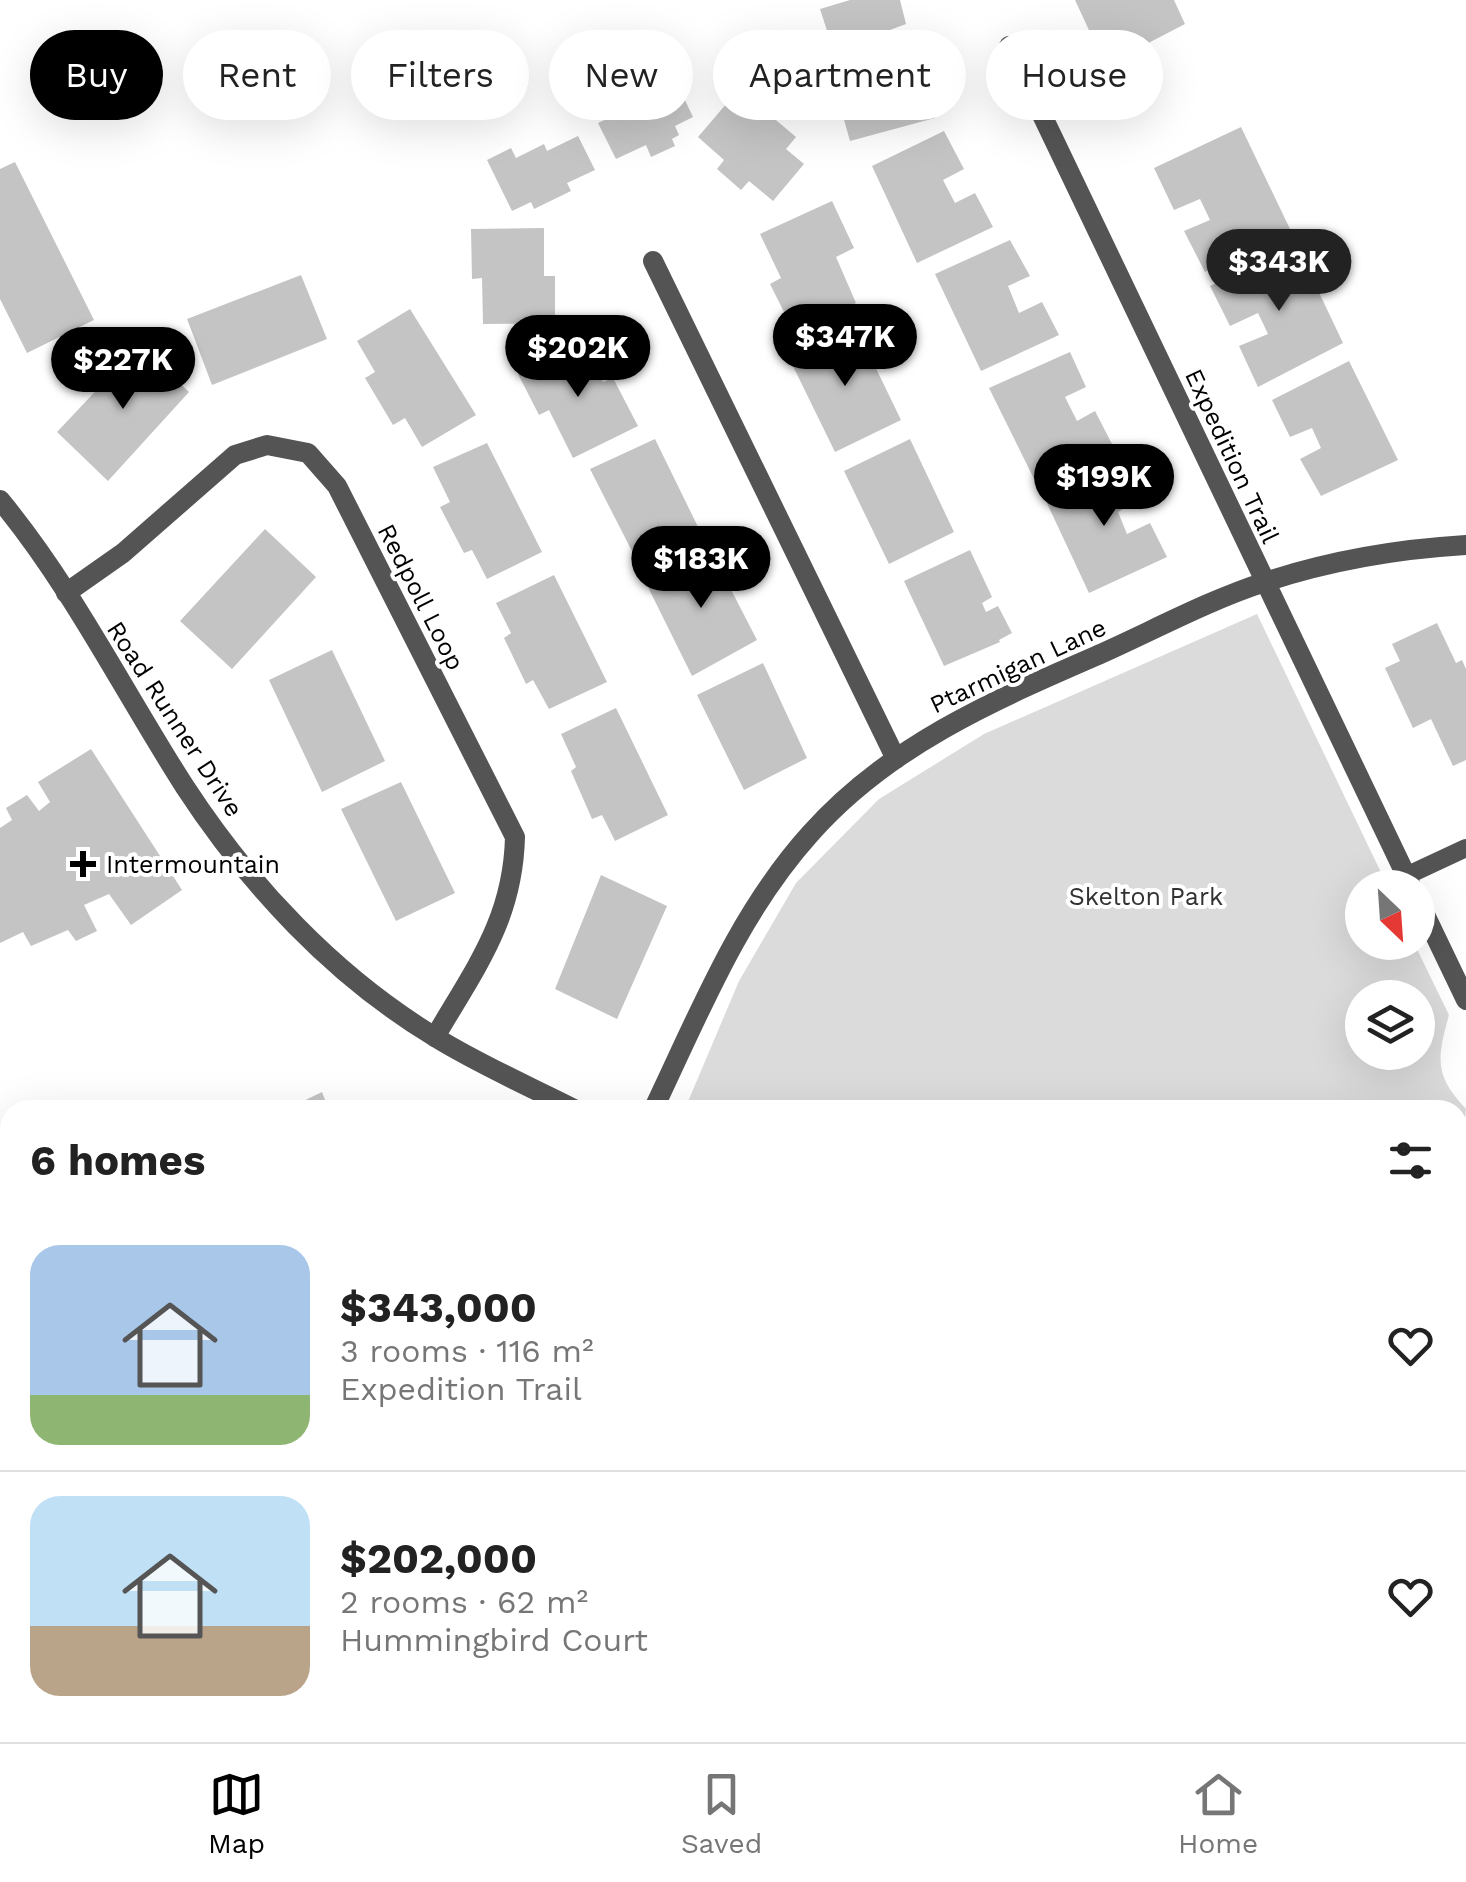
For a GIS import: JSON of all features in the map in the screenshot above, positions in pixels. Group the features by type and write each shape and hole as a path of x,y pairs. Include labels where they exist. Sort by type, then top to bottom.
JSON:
{"street":[{"name":"Expedition Trail","path":"1044,120 1403,870"},
{"path":"653,261 896,759"},
{"name":"Redpoll Loop","path":"66,594 123,554 235,455 267,445 308,454 337,486 515,837 514,875 500,924 435,1037"},
{"name":"Road Runner Drive","path":"0,500 66,594 187,790 240,864 311,940 366,988 435,1037 557,1100"},
{"name":"Ptarmigan Lane","path":"658,1100 734,940 770,883 811,832 854,790 896,759 950,722 1264,582 1400,549 1466,545"},
{"path":"1435,935 1466,1000"}],"lane":[{"path":"1429,870 1466,848"}],"green space":[{"name":"Skelton Park","path":"1257,614 1380,870 1345,870 1345,960 1422,960 1432,980 1345,980 1345,1070 1435,1070 1435,986 1449,1015 1442,1043 1443,1076 1458,1100 689,1100 739,981 796,883 879,799 984,734"}],"building":[{"path":"850,0 900,0 906,24 890,30 827,30 820,9"},
{"path":"1075,0 1174,0 1185,24 1163,35 1163,30 1089,30"},
{"path":"713,119 776,120 796,137 786,149 804,164 773,201 749,181 741,190 717,169 724,160 698,137"},
{"path":"687,120 675,126 679,135 672,139 675,146 651,157 646,145 616,159 598,123"},
{"path":"844,120 928,120 850,141"},
{"path":"1241,127 1291,231 1205,272 1184,231 1210,220 1200,199 1174,210 1154,168"},
{"path":"944,131 964,169 943,180 955,203 975,193 993,227 917,263 872,166"},
{"path":"578,136 595,170 567,183 571,191 534,209 531,202 512,211 487,160 511,148 516,158 544,144 547,151"},
{"path":"15,162 94,320 27,353 0,299 0,169"},
{"path":"832,201 854,248 836,257 856,303 794,332 770,284 781,278 760,234"},
{"path":"544,228 544,276 555,276 555,323 483,324 482,278 472,279 471,229"},
{"path":"1010,240 1030,276 1008,286 1019,313 1042,302 1059,335 981,371 935,274"},
{"path":"1296,244 1343,343 1258,387 1239,346 1268,334 1258,313 1230,326 1210,286"},
{"path":"301,275 327,339 212,385 187,319"},
{"path":"410,309 476,415 422,447 405,418 393,425 365,378 375,372 357,341"},
{"path":"855,325 901,420 835,452 789,358"},
{"path":"582,341 603,382 613,378 638,426 573,458 549,410 539,415 518,374"},
{"path":"140,344 189,392 108,481 57,432"},
{"path":"1070,352 1086,387 1065,397 1077,421 1095,411 1113,446 1036,483 989,388"},
{"path":"1349,361 1398,460 1321,496 1300,459 1321,448 1312,428 1290,437 1272,400"},
{"path":"655,439 700,531 638,563 590,469"},
{"path":"910,439 954,532 889,564 844,471"},
{"path":"487,443 542,552 487,579 472,550 464,553 440,507 450,502 433,467"},
{"path":"1122,465 1140,499 1118,512 1127,534 1150,523 1167,557 1089,593 1045,499"},
{"path":"265,529 316,577 232,669 180,621"},
{"path":"710,549 757,640 692,676 644,579"},
{"path":"970,550 992,597 982,603 986,612 998,606 1012,633 944,666 904,581"},
{"path":"554,575 607,682 549,709 533,680 526,684 504,638 511,633 496,603"},
{"path":"1437,623 1456,663 1462,660 1466,669 1466,760 1453,766 1431,719 1413,728 1385,668 1400,661 1392,644"},
{"path":"332,650 385,761 322,792 269,680"},
{"path":"763,663 807,758 744,790 697,695"},
{"path":"616,708 668,815 615,841 602,815 592,819 571,771 576,767 561,734"},
{"name":"Intermountain","path":"91,749 182,890 131,925 109,894 84,905 97,931 76,941 68,930 31,946 23,932 0,943 0,828 12,820 6,808 27,795 39,811 50,802 38,782"},
{"path":"401,782 455,893 396,921 341,809"},
{"path":"601,875 667,906 617,1019 555,989"},
{"path":"322,1092 325,1100 305,1100"}],"place":[{"name":"Intermountain","path":"83,864"}]}
